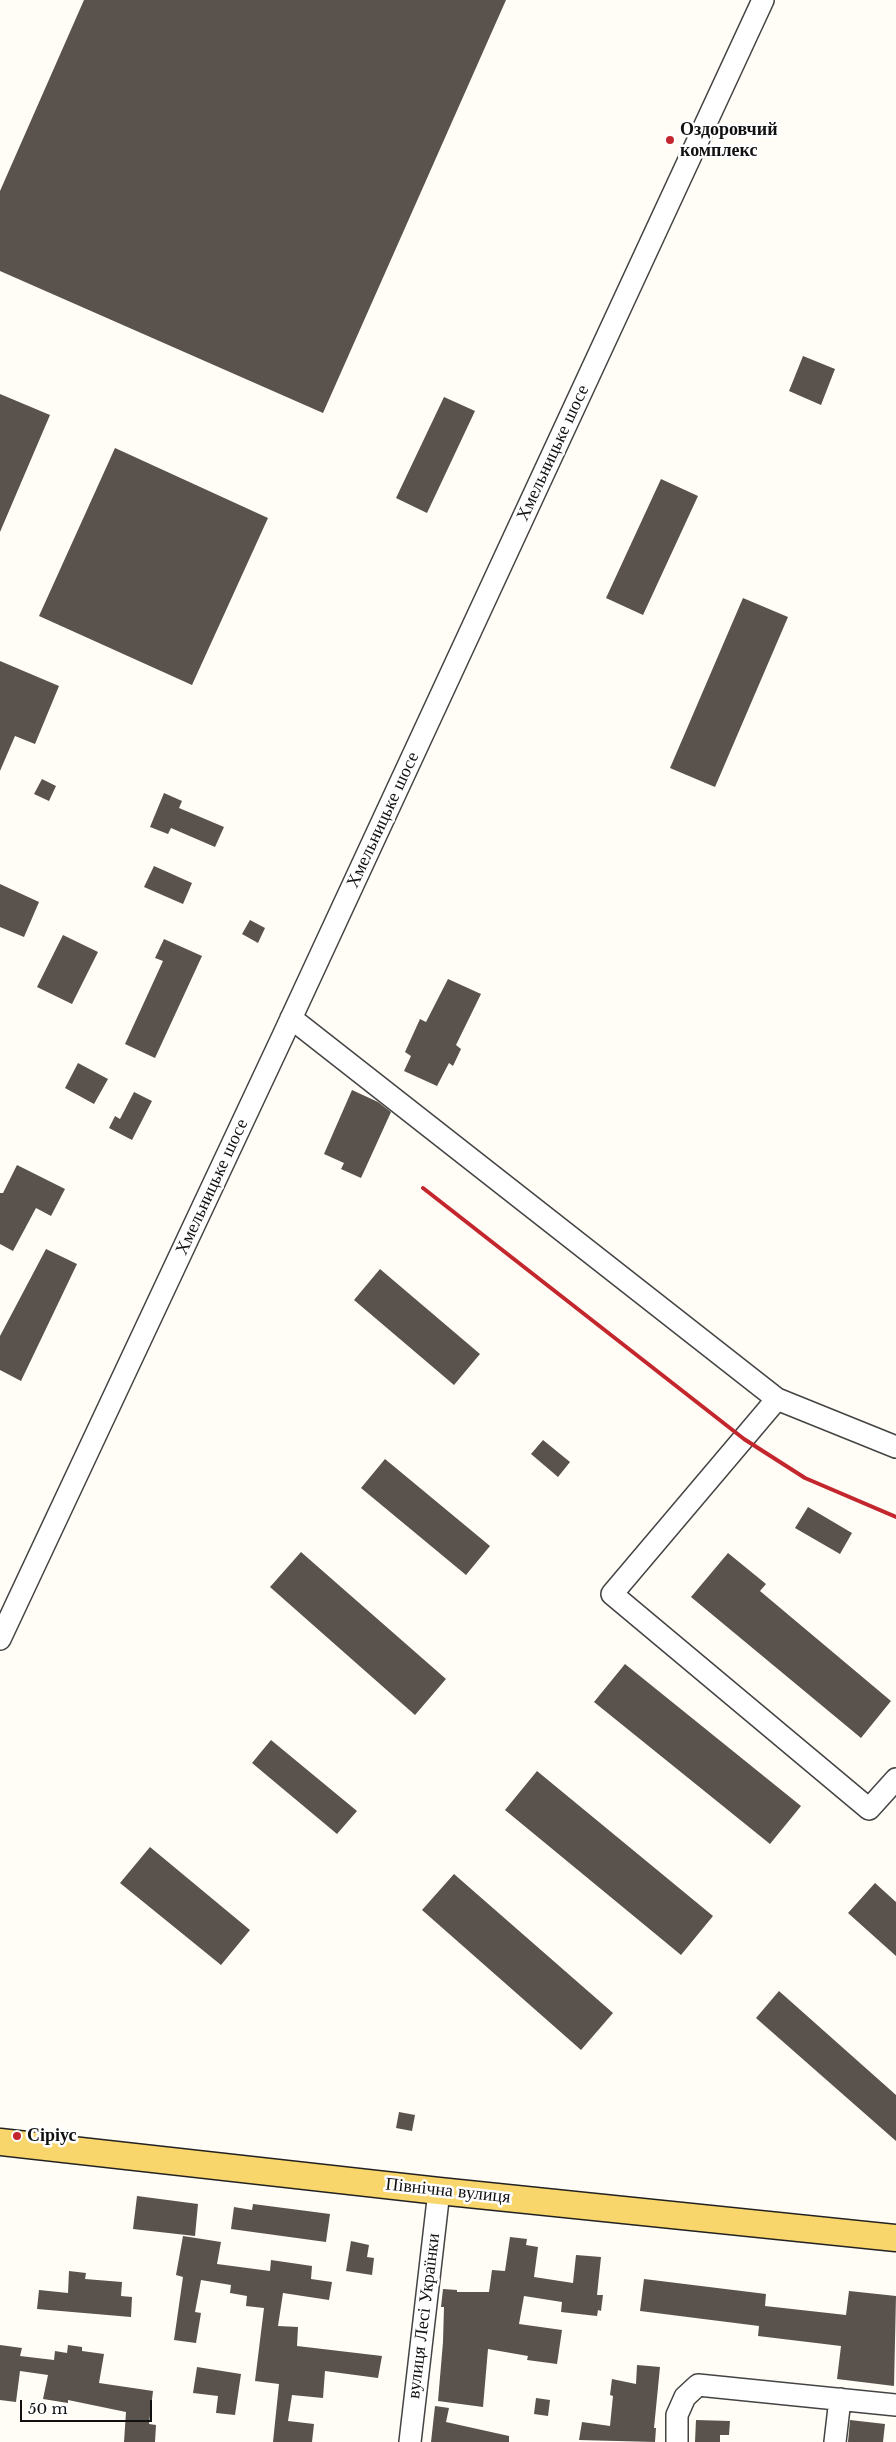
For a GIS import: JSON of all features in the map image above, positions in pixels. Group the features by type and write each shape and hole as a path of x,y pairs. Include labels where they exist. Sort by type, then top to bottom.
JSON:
{"main road":[{"name":"Північна вулиця","path":"0,2142 439,2191 896,2238"}],"street":[{"name":"Хмельницьке шосе","path":"0,1639 291,1018 763,0"},
{"path":"291,1018 777,1399 896,1447"},
{"path":"777,1399 612,1594 869,1809 896,1779"},
{"name":"вулиця Лесі Українки","path":"410,2442 439,2191"},
{"path":"677,2442 678,2414 685,2397 698,2385 896,2405"},
{"path":"835,2442 840,2399"}],"building":[{"path":"84,0 506,0 323,413 0,271 0,191"},
{"path":"803,356 835,369 821,405 789,391"},
{"path":"0,394 50,415 0,532"},
{"path":"444,397 475,411 427,513 396,498"},
{"path":"115,448 268,518 192,685 39,616"},
{"path":"661,479 698,496 643,615 606,598"},
{"path":"743,598 788,617 715,787 670,768"},
{"path":"0,661 59,686 35,744 15,736 0,771"},
{"path":"42,779 56,786 49,801 34,794"},
{"path":"164,793 182,801 179,808 224,827 215,847 171,828 168,834 150,827"},
{"path":"154,866 192,883 183,904 144,887"},
{"path":"0,884 39,902 24,937 0,927"},
{"path":"250,920 265,928 258,943 242,934"},
{"path":"63,935 98,952 72,1004 37,987"},
{"path":"164,939 202,956 155,1058 125,1044 163,961 155,958"},
{"path":"448,979 481,994 456,1045 461,1049 453,1066 449,1063 437,1086 404,1071 411,1056 405,1052 420,1019 426,1022"},
{"path":"78,1063 108,1079 94,1104 65,1088"},
{"path":"352,1090 378,1102 391,1112 361,1178 341,1169 344,1163 324,1154"},
{"path":"134,1092 152,1101 132,1140 109,1128 115,1116 120,1119"},
{"path":"17,1165 65,1189 51,1216 36,1208 13,1251 0,1244 0,1193 3,1193"},
{"path":"46,1249 77,1264 21,1381 0,1370 0,1336"},
{"path":"380,1269 480,1354 454,1385 354,1300"},
{"path":"543,1440 570,1462 558,1477 531,1454"},
{"path":"385,1459 490,1546 466,1575 361,1488"},
{"path":"808,1507 852,1533 840,1554 795,1528"},
{"path":"301,1552 446,1679 415,1715 270,1587"},
{"path":"728,1553 766,1584 760,1591 891,1701 861,1738 691,1597"},
{"path":"625,1664 801,1806 770,1844 594,1702"},
{"path":"271,1740 357,1811 337,1834 252,1763"},
{"path":"537,1771 713,1916 681,1955 505,1810"},
{"path":"150,1847 250,1930 221,1965 120,1883"},
{"path":"454,1874 613,2013 581,2050 422,1910"},
{"path":"875,1883 896,1902 896,1956 848,1913"},
{"path":"779,1991 896,2095 896,2141 756,2018"},
{"path":"399,2112 415,2115 412,2131 396,2128"},
{"path":"137,2196 198,2204 195,2236 133,2229"},
{"path":"253,2204 330,2214 326,2242 231,2229 234,2207 252,2210"},
{"path":"183,2236 221,2242 217,2264 270,2271 271,2260 312,2266 311,2279 332,2282 329,2300 283,2293 278,2326 298,2327 297,2346 382,2356 378,2378 325,2371 323,2398 292,2395 288,2421 314,2424 312,2442 273,2442 279,2384 255,2381 264,2308 246,2306 247,2296 230,2293 231,2285 201,2280 195,2312 201,2313 196,2343 174,2340 183,2277 176,2275"},
{"path":"510,2237 527,2239 526,2245 538,2247 534,2277 573,2283 576,2255 601,2257 597,2295 603,2295 601,2311 598,2310 597,2316 561,2312 562,2302 524,2296 519,2324 562,2330 557,2364 527,2360 528,2356 488,2349 483,2407 438,2401 443,2342 444,2307 441,2307 443,2289 457,2290 457,2292 489,2292 492,2270 505,2271"},
{"path":"351,2241 369,2245 367,2257 374,2258 372,2275 346,2271"},
{"path":"69,2271 86,2273 85,2279 122,2282 121,2296 132,2297 131,2317 37,2309 39,2290 68,2293"},
{"path":"644,2279 766,2294 765,2306 846,2315 849,2291 896,2296 894,2386 837,2379 841,2346 758,2336 759,2326 640,2311"},
{"path":"0,2345 22,2348 20,2356 54,2360 55,2351 67,2353 68,2345 82,2347 82,2351 104,2354 99,2383 153,2391 149,2424 156,2425 155,2442 124,2442 126,2412 68,2400 68,2403 43,2399 48,2375 20,2371 16,2402 0,2400"},
{"path":"637,2365 660,2367 654,2428 656,2428 655,2442 579,2440 582,2422 610,2426 613,2396 610,2395 612,2379 636,2384"},
{"path":"197,2367 241,2374 235,2415 216,2413 218,2396 193,2393"},
{"path":"536,2398 550,2400 548,2416 534,2414"},
{"path":"435,2406 449,2408 446,2422 509,2436 509,2442 431,2442"},
{"path":"696,2420 730,2421 729,2435 720,2435 720,2442 695,2442"},
{"path":"850,2420 885,2424 883,2442 848,2442"}],"railway":[{"path":"423,1188 744,1439 805,1478 896,1517"}],"place":[{"name":"Оздоровчий комплекс","path":"670,140"},
{"name":"Сіріус","path":"17,2136"}]}
